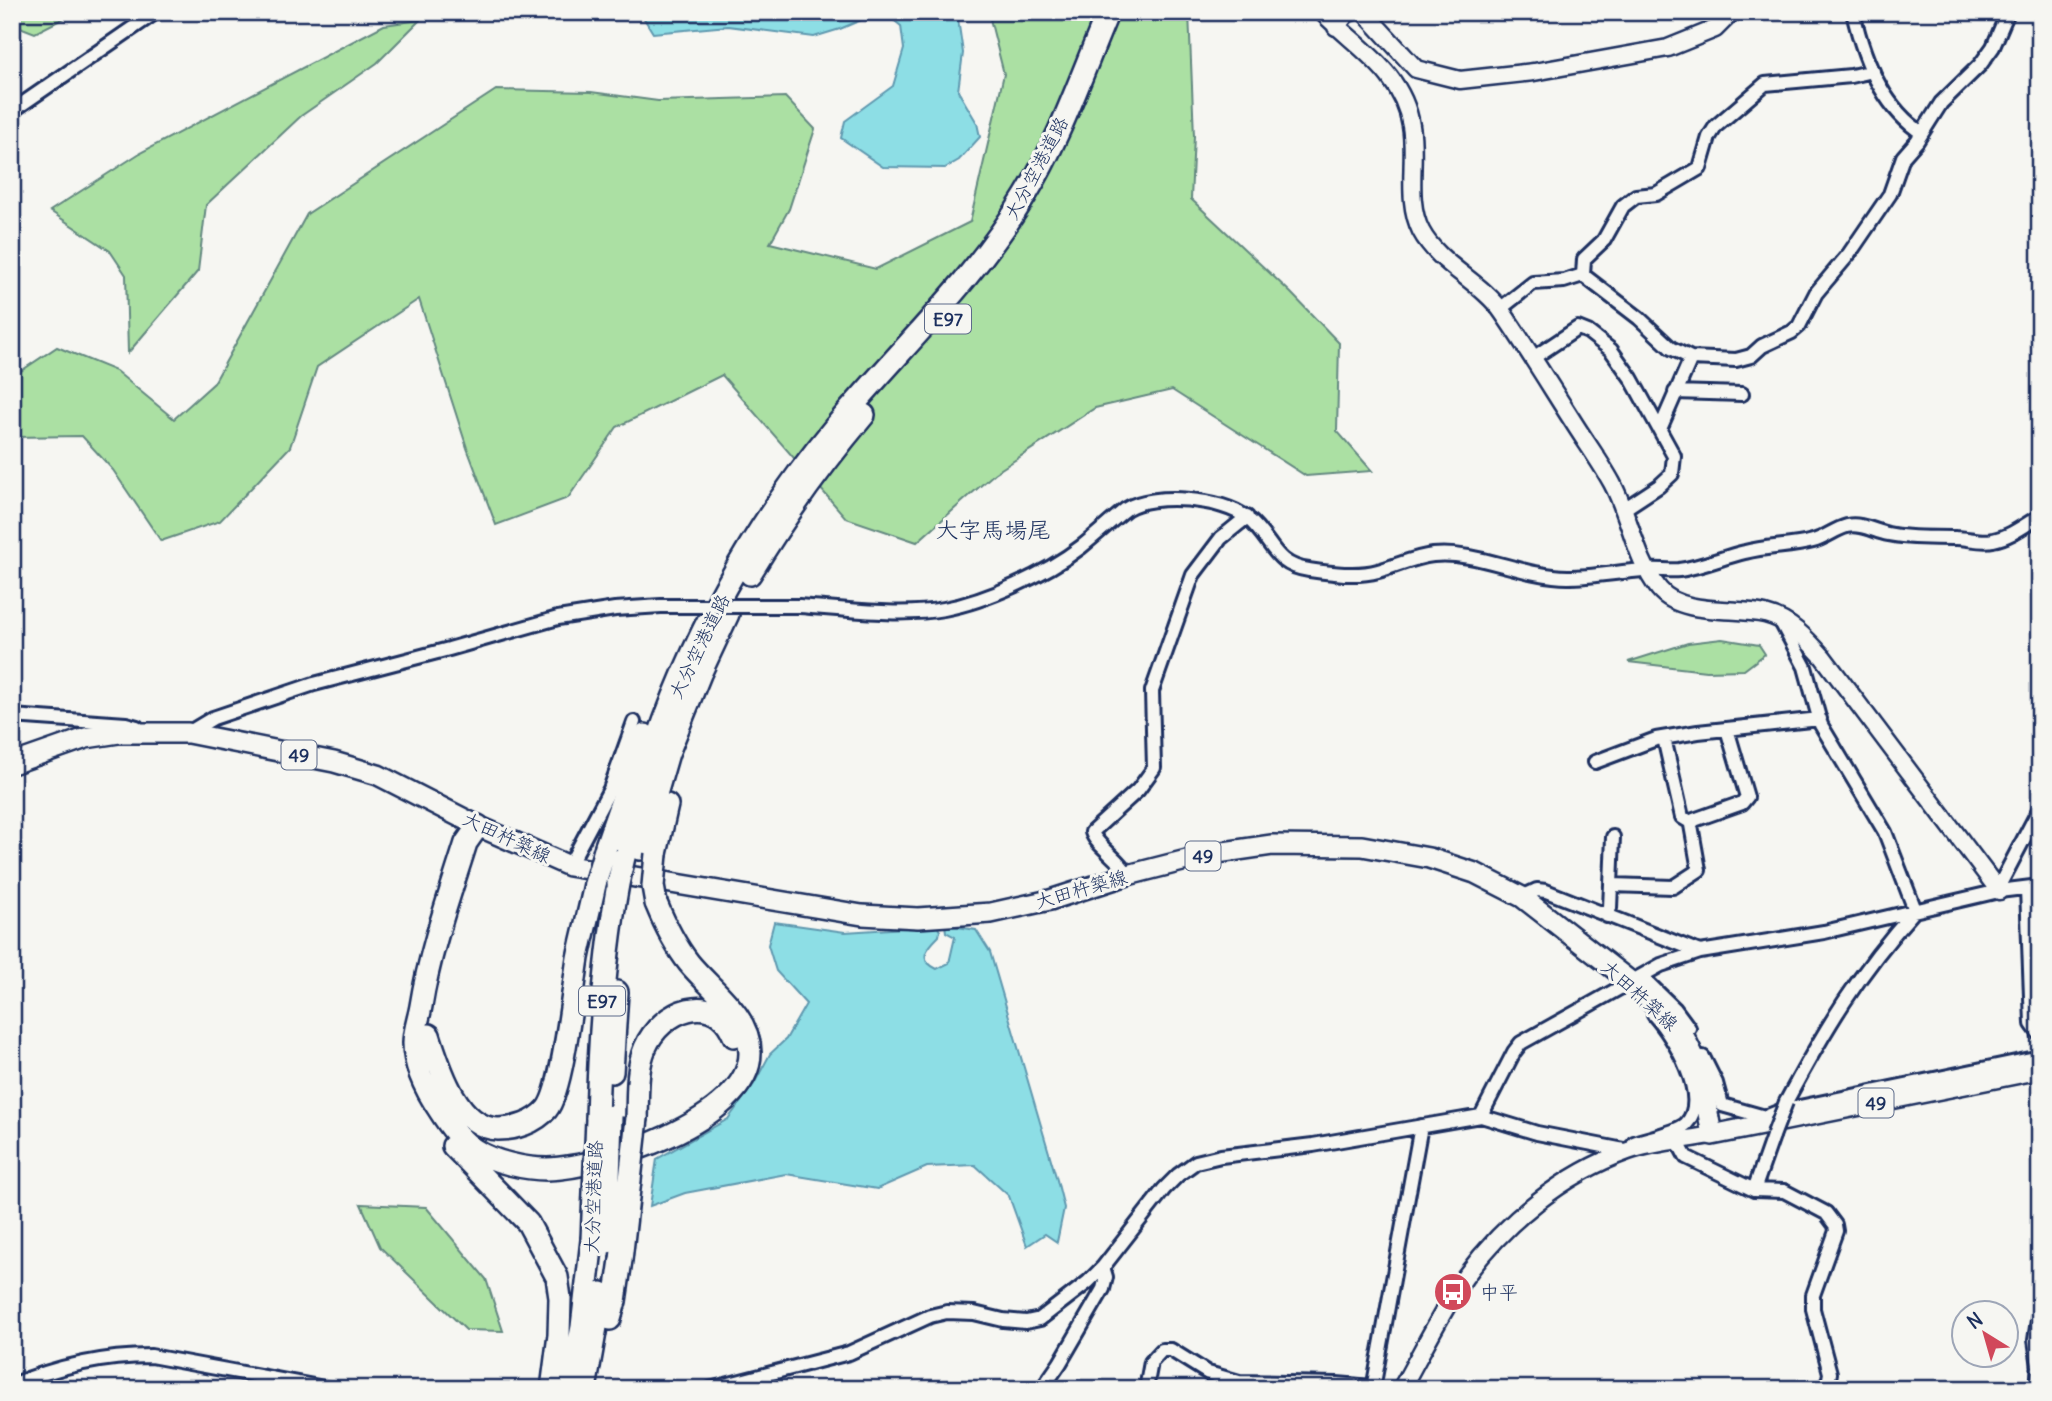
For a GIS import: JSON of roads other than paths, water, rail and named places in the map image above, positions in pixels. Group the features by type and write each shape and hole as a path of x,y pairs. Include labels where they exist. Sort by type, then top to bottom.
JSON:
{"highway":[{"name":"大分空港道路","path":"639,857 648,767 679,682 739,565 793,482 834,428 970,273 1011,218 1047,155 1109,12"},
{"name":"大分空港道路","path":"585,1389 596,1333 600,1241 604,1118 600,1023 608,942 625,885 639,857 736,597 779,527 822,467 974,288 1028,212 1070,127 1109,12"},
{"path":"422,1039 461,1107 477,1121 493,1129 514,1129 547,1110 559,1077 579,954 595,884 640,748 667,682 700,617 740,555 793,482"},
{"path":"478,826 466,843 426,972 422,1080 453,1130 475,1150 520,1165 546,1169 586,1163 654,1143 709,1114 741,1084 750,1053 746,1035 736,1013 690,964 670,937 656,903 653,886 639,857"},
{"path":"422,1039 430,1059 435,1084 443,1103 457,1123 491,1148 542,1160 585,1157 661,1133 710,1104 728,1087 736,1073 740,1049 732,1031 723,1019 712,1012 697,1008 678,1012 664,1020 644,1049 639,1073 637,1118 621,1259 615,1301 594,1389"},
{"path":"422,1039 414,1065 417,1087 426,1112 445,1137 528,1223 557,1277 561,1298 552,1389"},
{"name":"大分空港道路","path":"570,1389 600,1241"}],"main road":[{"name":"大田杵築線","path":"12,764 86,738 149,731 188,733 334,762 378,775 478,826 569,866 862,915 918,918 991,913 1050,900 1128,875 1210,854 1272,845 1362,846 1429,858 1475,873 1522,897 1632,982 1682,1032 1700,1069 1712,1135"},
{"name":"49","path":"1712,1135 2040,1069"}],"street":[{"path":"12,111 156,12"},
{"path":"1322,12 1380,64 1395,82 1407,106 1412,127 1415,208 1420,229 1430,245 1500,309 1612,483 1647,570 1661,591 1674,600 1691,606 1767,614 1797,629 1824,657 1998,889"},
{"path":"1336,27 1347,13 1352,12"},
{"path":"1364,12 1416,69 1460,80 1534,72 1668,48 1714,29 1732,12"},
{"path":"1853,12 1860,43 1873,71 1898,113 1922,133"},
{"path":"1583,275 1639,318 1671,348 1691,358 1736,360 1751,356 1762,346 1792,332 1799,326 1816,293 1849,254 1890,194 1903,157 1941,103 1980,65 1993,47 2008,12"},
{"path":"1583,275 1584,259 1604,240 1623,206 1636,195 1656,194 1700,168 1709,137 1716,126 1765,84 1850,76 1873,71"},
{"path":"1500,309 1533,283 1564,281 1583,275"},
{"path":"1532,358 1578,328 1588,332 1611,350 1631,377 1674,456 1672,474 1624,509"},
{"path":"1660,429 1691,358"},
{"path":"1675,393 1742,394"},
{"path":"188,733 213,718 314,684 558,618 615,609 661,606 942,610 966,604 1019,583 1059,562 1136,503 1156,499 1194,500 1230,508 1247,517 1284,562 1295,568 1347,573 1375,572 1435,554 1461,556 1567,577 1677,570 1704,565 1746,551 1816,540 1846,526 1859,525 1888,534 1919,538 1992,541 2012,534 2040,516"},
{"path":"1128,875 1122,863 1094,839 1092,832 1138,790 1154,768 1152,691 1193,575 1221,538 1247,517"},
{"path":"1780,620 1805,667 1820,719 1885,832 1915,910"},
{"path":"12,716 126,724 149,731"},
{"path":"1595,762 1633,746 1664,738 1820,719"},
{"path":"569,866 610,789 634,722"},
{"path":"1692,823 1742,803 1747,797 1727,729"},
{"path":"1664,738 1682,817 1692,823"},
{"path":"1998,889 2040,808"},
{"path":"1612,885 1673,887 1690,877 1699,870 1692,823"},
{"path":"1606,916 1610,908 1614,836"},
{"path":"1480,1116 1521,1043 1661,965 1700,952 1824,932 1998,889 2033,887 2032,1024 2040,1035"},
{"path":"1522,897 1537,890 1546,891 1700,952"},
{"path":"1754,1190 1786,1102 1824,1031 1861,975 1915,910"},
{"path":"1632,982 1675,1009 1689,1029 1716,1083 1723,1105 1765,1117 1780,1111 2040,1056"},
{"path":"1393,1389 1478,1253 1541,1191 1579,1166 1678,1129 1688,1121 1695,1106 1694,1086 1674,1044 1632,982"},
{"path":"710,1389 849,1353 930,1316 947,1312 974,1313 1014,1321 1040,1319 1104,1267 1164,1189 1196,1162 1480,1116 1537,1133 1624,1149 1712,1135"},
{"path":"1146,1389 1151,1362 1162,1350 1171,1350 1208,1373 1239,1382 1337,1384 1373,1388 1421,1126"},
{"path":"1678,1142 1686,1157 1754,1190 1784,1191 1826,1213 1835,1225 1836,1231 1812,1295 1829,1373 1827,1389"},
{"path":"1401,1389 1464,1279 1493,1241 1545,1195 1624,1149"},
{"path":"1042,1389 1103,1289 1106,1277 1104,1267"},
{"path":"2037,1389 2039,1366 2035,1340 2040,1306"},
{"path":"12,1385 81,1363 151,1356 330,1389"}],"water":[{"path":"640,12 957,12 963,53 958,91 977,123 980,137 959,160 945,168 883,167 841,138 845,121 893,86 904,49 901,26 886,14 875,14 814,37 728,26 653,33"},
{"path":"774,922 845,932 937,926 939,936 928,949 926,957 937,969 949,963 955,937 946,932 945,925 976,930 990,952 1057,1180 1064,1208 1057,1242 1045,1234 1027,1246 1009,1196 975,1165 927,1167 877,1189 786,1174 685,1193 650,1206 657,1159 728,1119 754,1084 770,1054 786,1039 806,1004 776,971 768,945"}],"place":[{"name":"中平","path":"1453,1292"}],"district":[{"name":"大字馬場尾","path":"993,529"}]}
